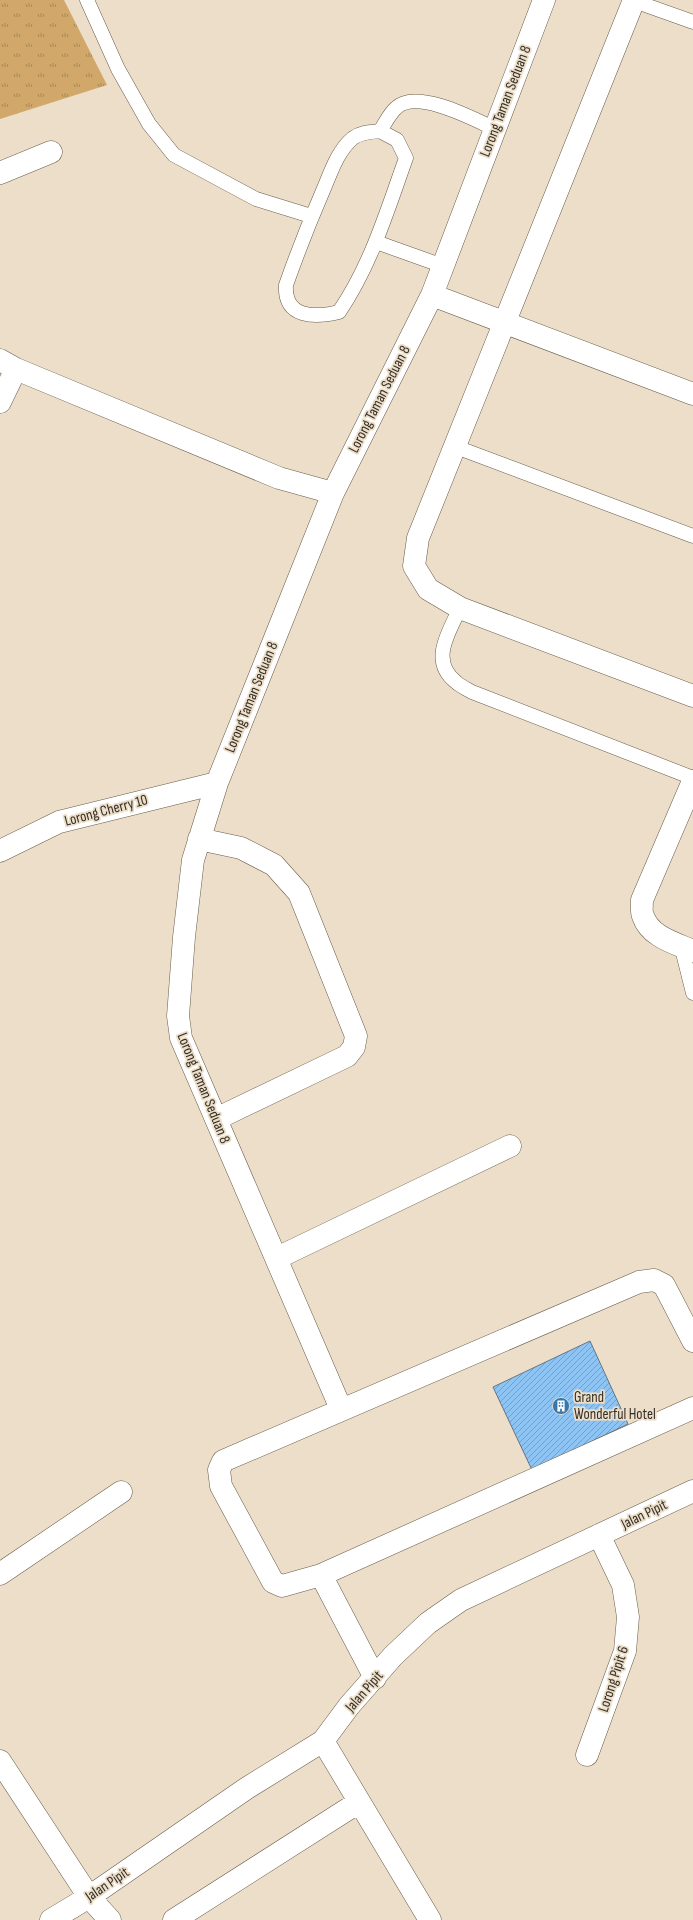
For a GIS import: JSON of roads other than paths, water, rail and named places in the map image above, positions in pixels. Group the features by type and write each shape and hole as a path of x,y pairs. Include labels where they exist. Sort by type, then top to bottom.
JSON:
{"street":[{"name":"Lorong Taman Seduan 8","path":"341,1409 181,1038 178,1016 184,937 193,860 217,782 332,493 432,295 544,0"},
{"path":"634,0 506,323 418,538 414,566 428,589 460,608 693,696"},
{"path":"0,173 51,152"},
{"path":"432,295 693,394"},
{"path":"0,402 8,365 279,478 332,493"},
{"path":"687,948 658,936 649,927 642,916 642,900 693,779"},
{"name":"Lorong Cherry 10","path":"0,851 59,822 217,782"},
{"path":"199,839 242,848 274,865 299,893 356,1036 354,1047 347,1056 216,1119"},
{"path":"277,1258 510,1146"},
{"path":"693,1341 664,1285 654,1280 639,1282 223,1461 219,1470 222,1486 273,1582 282,1586 321,1575 693,1408"},
{"name":"Jalan Pipit","path":"51,1920 247,1788 323,1741 349,1706 393,1656 428,1623 460,1600 693,1491"},
{"path":"0,1574 121,1492"},
{"name":"Lorong Pipit 6","path":"587,1755 625,1651 628,1617 623,1585 599,1535"},
{"path":"321,1575 375,1678"},
{"path":"323,1741 430,1920"},
{"path":"0,1761 88,1896 110,1920"},
{"path":"174,1920 359,1802"}],"lane":[{"path":"87,0 118,69 145,117 174,155 256,199 311,216"},
{"path":"634,0 693,22"},
{"path":"380,131 396,107 410,102 440,105 495,128"},
{"path":"380,131 397,140 406,158 376,242 350,295 339,312 323,316 307,315 293,308 285,296 286,285 311,216 335,163 344,148 354,137 363,133 380,131"},
{"path":"376,242 443,266"},
{"path":"456,447 693,536"},
{"path":"460,608 442,645 444,667 455,682 472,692 693,779"},
{"path":"687,948 693,993"}],"place":[{"name":"Grand Wonderful Hotel","path":"561,1406"}]}
